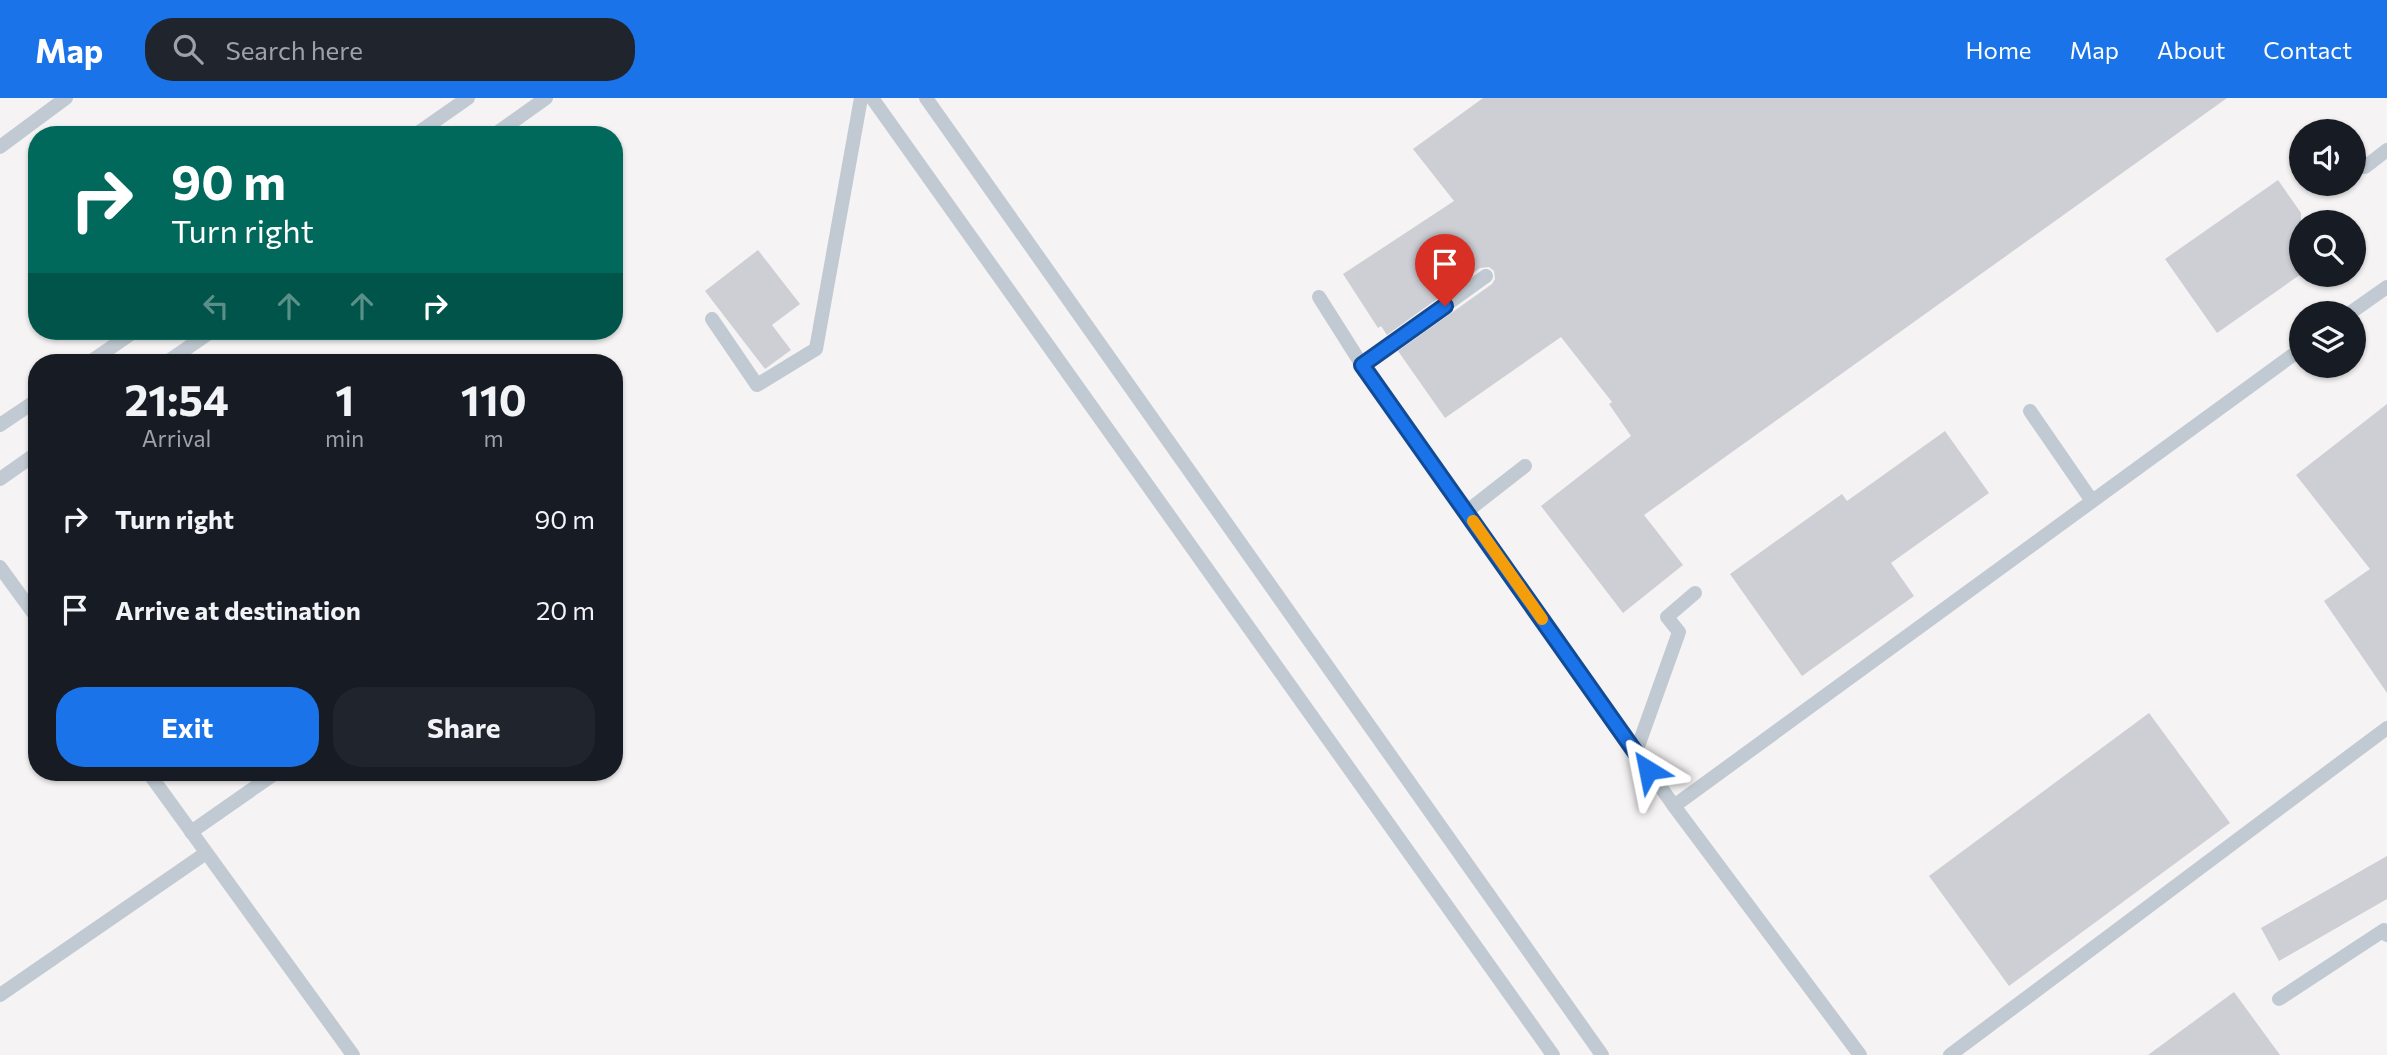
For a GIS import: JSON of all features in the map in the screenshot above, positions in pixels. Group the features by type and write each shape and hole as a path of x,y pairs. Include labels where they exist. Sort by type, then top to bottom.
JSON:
{"lane":[{"path":"28,126 66,98"},
{"path":"428,126 468,98"},
{"path":"507,126 546,98"},
{"path":"712,319 757,385 816,349 860,98"},
{"path":"872,98 1553,1055"},
{"path":"926,98 1602,1055"},
{"path":"0,147 28,126"},
{"path":"2366,166 2387,150"},
{"path":"1362,365 1486,276"},
{"path":"2366,302 2387,287"},
{"path":"1319,297 1362,365 1674,806 1860,1055"},
{"path":"102,354 122,340"},
{"path":"179,354 199,340"},
{"path":"1674,806 2289,358"},
{"path":"0,425 28,406"},
{"path":"2030,411 2092,501"},
{"path":"0,479 28,459"},
{"path":"1466,512 1525,466"},
{"path":"0,567 28,606"},
{"path":"1636,752 1679,632 1667,617 1695,593"},
{"path":"1950,1055 2387,728"},
{"path":"154,781 352,1055"},
{"path":"191,832 264,781"},
{"path":"0,995 206,853"},
{"path":"2280,999 2384,930 2387,935"}],"building":[{"path":"1483,98 2227,98 1644,515 1683,565 1623,613 1541,506 1631,436 1609,404 1612,402 1561,337 1445,418 1398,351 1492,284 1495,279 1494,271 1489,267 1480,268 1387,335 1381,326 1378,328 1343,274 1454,201 1413,149"},
{"path":"2278,180 2299,210 2289,210 2289,282 2217,333 2165,259"},
{"path":"758,250 800,304 772,325 791,350 765,369 705,291"},
{"path":"2387,404 2387,693 2324,601 2370,569 2296,475"},
{"path":"1945,431 1989,493 1891,563 1914,596 1802,676 1730,574 1842,494 1847,501"},
{"path":"2149,713 2230,823 2009,986 1929,876"},
{"path":"2387,856 2387,899 2279,961 2261,928"},
{"path":"2234,992 2280,1055 2148,1055"}],"slow traffic":[{"path":"1473,521 1542,619"}],"route":[{"path":"1445,306 1362,365 1648,770"}]}
